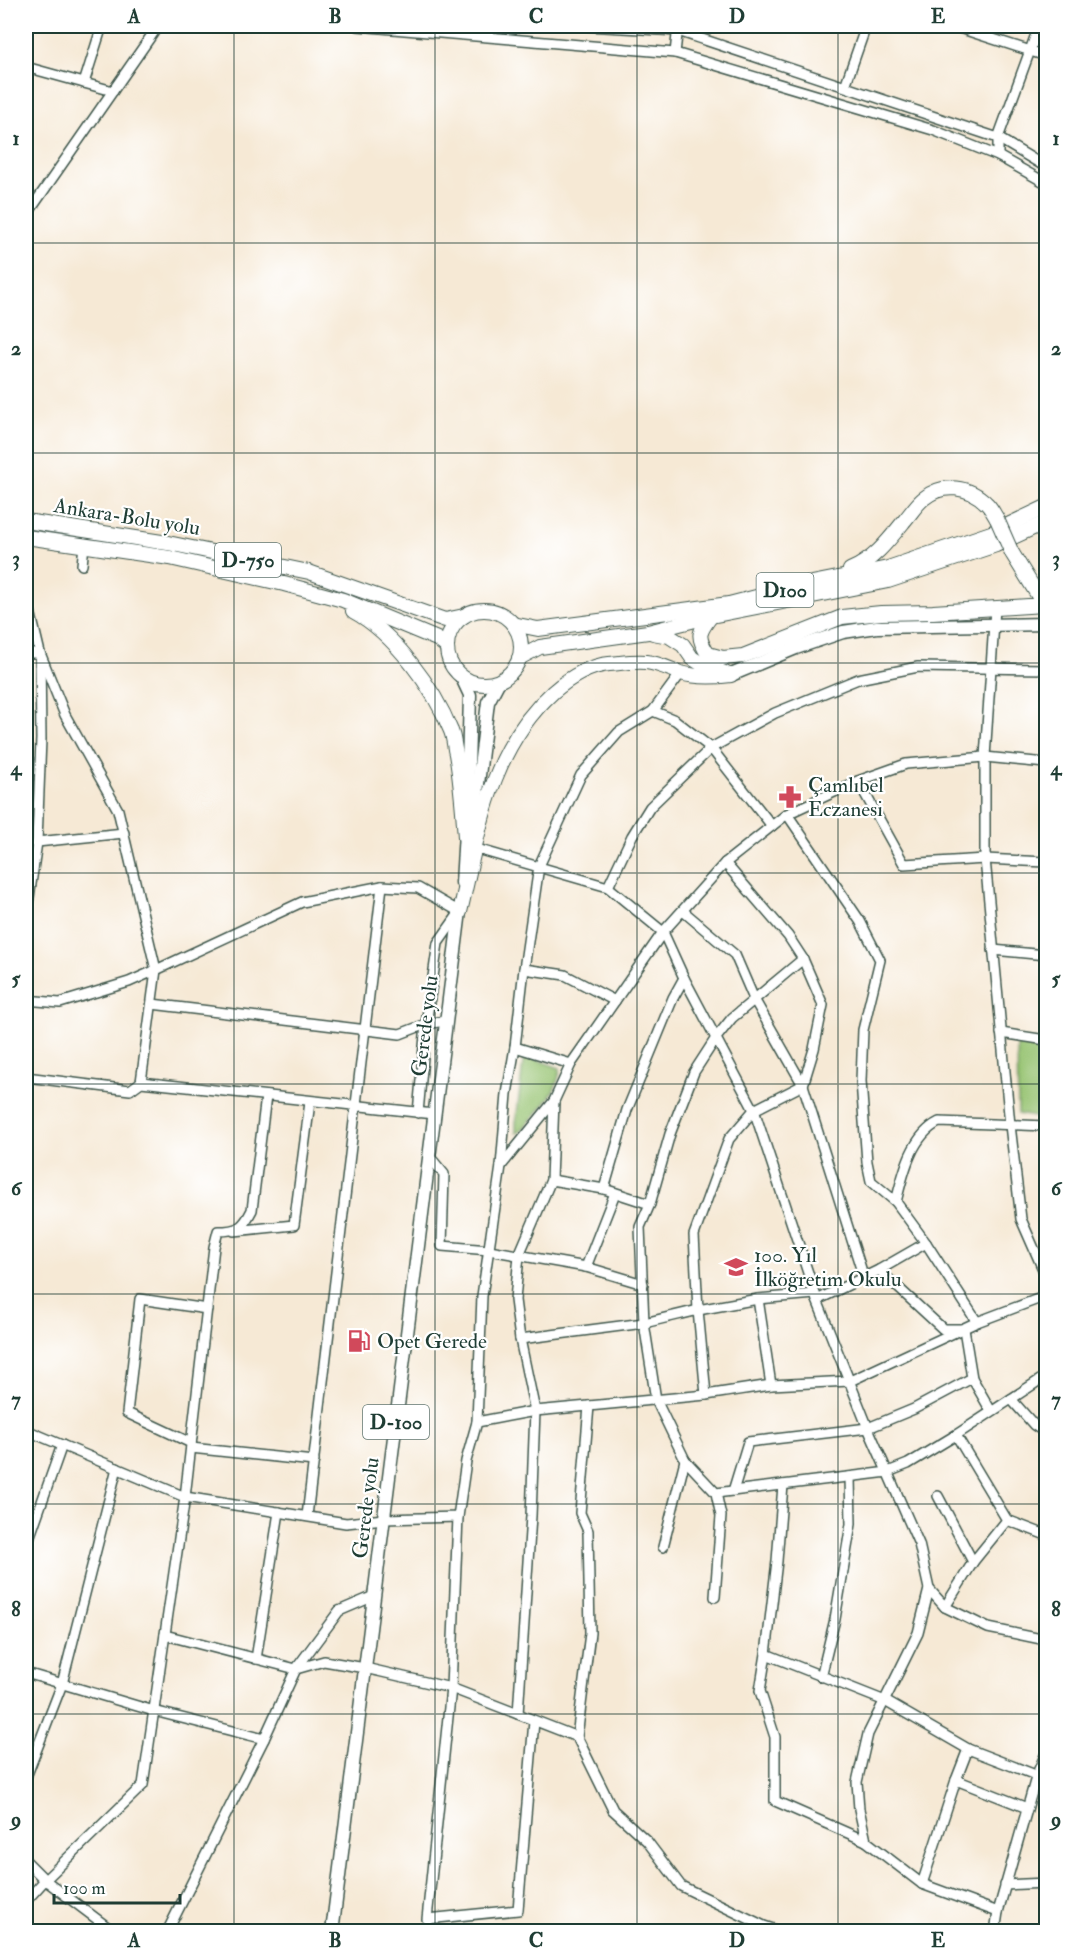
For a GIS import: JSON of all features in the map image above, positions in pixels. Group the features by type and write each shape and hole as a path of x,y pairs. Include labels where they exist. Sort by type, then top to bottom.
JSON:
{"highway":[{"path":"711,616 700,630 700,643 708,654 723,658 743,656 842,617 1046,605 1012,553 997,519 987,504 966,490 954,488 940,490 924,498 888,541 864,564 849,571 747,590 729,604"},
{"name":"D100","path":"464,616 484,610 495,612 513,624 538,629 729,604 807,584 888,568 991,533 1047,507"},
{"name":"Ankara-Bolu yolu","path":"26,521 168,543 309,572 445,620 464,616"},
{"name":"D100","path":"499,681 515,668 519,658 540,647 648,632 711,616 888,581 996,545 1047,522"},
{"name":"Ankara-Bolu yolu","path":"26,537 170,558 316,592 395,620 437,639 447,647"},
{"path":"316,592 367,619 399,649 429,687 452,732 469,845"},
{"path":"464,616 455,624 449,635 448,658 462,678 480,684 499,681"},
{"path":"513,624 519,634 521,646 519,658"},
{"path":"648,632 669,636 683,645 692,658 705,666 731,675"},
{"path":"460,912 469,845 505,755 519,730 538,705 568,678 605,665 646,662 681,673 714,678 731,675"}],"main road":[{"path":"731,675 796,648 843,632 877,627 1047,624"},
{"path":"462,678 470,695 469,845"},
{"name":"D100","path":"469,845 488,702 499,681"},
{"name":"Gerede yolu","path":"332,1932 460,912"}],"street":[{"path":"84,83 102,26"},
{"path":"26,216 158,26"},
{"path":"357,26 675,53 933,130 998,156 1047,183"},
{"path":"586,26 678,28 998,138 1047,167"},
{"path":"845,87 866,26"},
{"path":"955,26 1047,56"},
{"path":"998,156 998,138 1039,26"},
{"path":"675,53 678,28"},
{"path":"26,67 113,91"},
{"path":"82,565 84,545"},
{"path":"26,594 40,653 65,715 118,810 124,832 156,970 141,1082"},
{"path":"995,608 985,757 985,859 1021,1219 1047,1276"},
{"path":"26,653 40,653"},
{"path":"26,919 36,842 41,739 40,653"},
{"path":"608,887 632,836 650,807 711,748 775,713 858,679 918,667 1047,669"},
{"path":"534,1721 518,1910 427,1919 451,1688 458,1517 465,1461 477,1422 482,1296 501,1166 507,1094 539,867 581,775 619,732 653,711 681,673"},
{"path":"653,711 675,720 711,748 772,826"},
{"path":"501,1166 554,1101 571,1065 663,932 725,863 787,814 858,781 906,764 985,757 1047,763"},
{"path":"858,781 904,864 985,859 1047,862"},
{"path":"787,814 860,921 880,960 863,1030 861,1081 867,1162 871,1181 896,1203 926,1243 978,1323"},
{"path":"36,842 124,832"},
{"path":"469,845 608,887 663,932 684,978 754,1110 816,1297 868,1428 919,1544 929,1589 918,1633 868,1734 857,1782 866,1841"},
{"path":"706,1395 694,1235 729,1138 754,1110 803,1085 824,1005 803,959 788,936 725,863"},
{"path":"307,1516 382,886"},
{"path":"26,1000 60,1003 129,982 302,902 382,886 418,888 460,912 438,943 426,1024 418,1113"},
{"path":"683,911 735,956 754,999 803,1085 864,1278"},
{"path":"993,950 1047,955"},
{"path":"715,1597 721,1516 716,1493 685,1460 656,1400 644,1323 640,1227 650,1204 670,1134 694,1072 732,1018 803,959"},
{"path":"524,969 565,975 615,1001"},
{"path":"604,1189 627,1110 673,998 684,978"},
{"path":"152,1004 400,1034 426,1024 445,1021"},
{"path":"1001,1033 1047,1041"},
{"path":"515,1047 571,1065"},
{"path":"26,1077 130,1090 141,1082 434,1114"},
{"path":"234,1231 244,1223 252,1209 266,1096"},
{"path":"518,1714 531,1516 535,1411 520,1339 515,1300 519,1256 551,1180 554,1101"},
{"path":"26,1901 143,1785 185,1497 218,1231 294,1225 310,1102"},
{"path":"896,1203 904,1170 917,1144 928,1128 939,1122 1047,1126"},
{"path":"429,1156 444,1174 442,1246 489,1250 586,1267 643,1284"},
{"path":"551,1180 604,1189 650,1204"},
{"path":"586,1267 615,1193"},
{"path":"520,1339 644,1323 758,1299 816,1297 864,1278 926,1243"},
{"path":"879,1270 943,1329 964,1329"},
{"path":"477,1422 535,1411 706,1395 771,1385 850,1381 964,1329 1047,1296"},
{"path":"207,1309 140,1299 127,1413 191,1445 314,1461"},
{"path":"758,1299 771,1385"},
{"path":"964,1329 972,1378 991,1411"},
{"path":"716,1493 888,1472 908,1464 1047,1376"},
{"path":"733,1491 748,1442 868,1428 915,1408 972,1378"},
{"path":"1011,1399 1034,1425 1047,1433"},
{"path":"589,1406 580,1513 588,1531 590,1633 577,1737 613,1810 647,1841 681,1886 764,1926 782,1932"},
{"path":"26,1430 185,1497 346,1523 384,1519 458,1517"},
{"path":"956,1435 1007,1520 1047,1535"},
{"path":"26,1547 62,1445"},
{"path":"663,1547 685,1460"},
{"path":"26,1777 62,1684 117,1468"},
{"path":"821,1677 835,1619 851,1524 850,1477"},
{"path":"783,1485 777,1561 760,1691 775,1737 775,1801 866,1841 922,1884 998,1912"},
{"path":"938,1496 973,1562"},
{"path":"256,1659 279,1512"},
{"path":"945,1607 973,1562 1007,1520"},
{"path":"929,1589 945,1607 988,1628 1047,1640"},
{"path":"167,1932 264,1739 296,1669 339,1611 374,1596"},
{"path":"165,1635 296,1669 324,1660 451,1688 577,1737"},
{"path":"766,1654 885,1701 968,1749 1047,1779"},
{"path":"26,1673 154,1711 264,1739"},
{"path":"922,1884 968,1749"},
{"path":"994,1932 1037,1774 1047,1753"},
{"path":"956,1780 1027,1808"},
{"path":"26,1861 45,1880 114,1932"},
{"path":"1005,1885 1047,1883"}],"green space":[{"path":"1017,1042 1046,1047 1046,1119 1018,1114"},
{"path":"524,1055 560,1068 556,1086 551,1095 520,1132 516,1133 516,1122"}],"place":[{"name":"Çamlıbel Eczanesi","path":"790,797"},
{"name":"100. Yıl İlköğretim Okulu","path":"736,1267"},
{"name":"Opet Gerede","path":"359,1341"}]}
